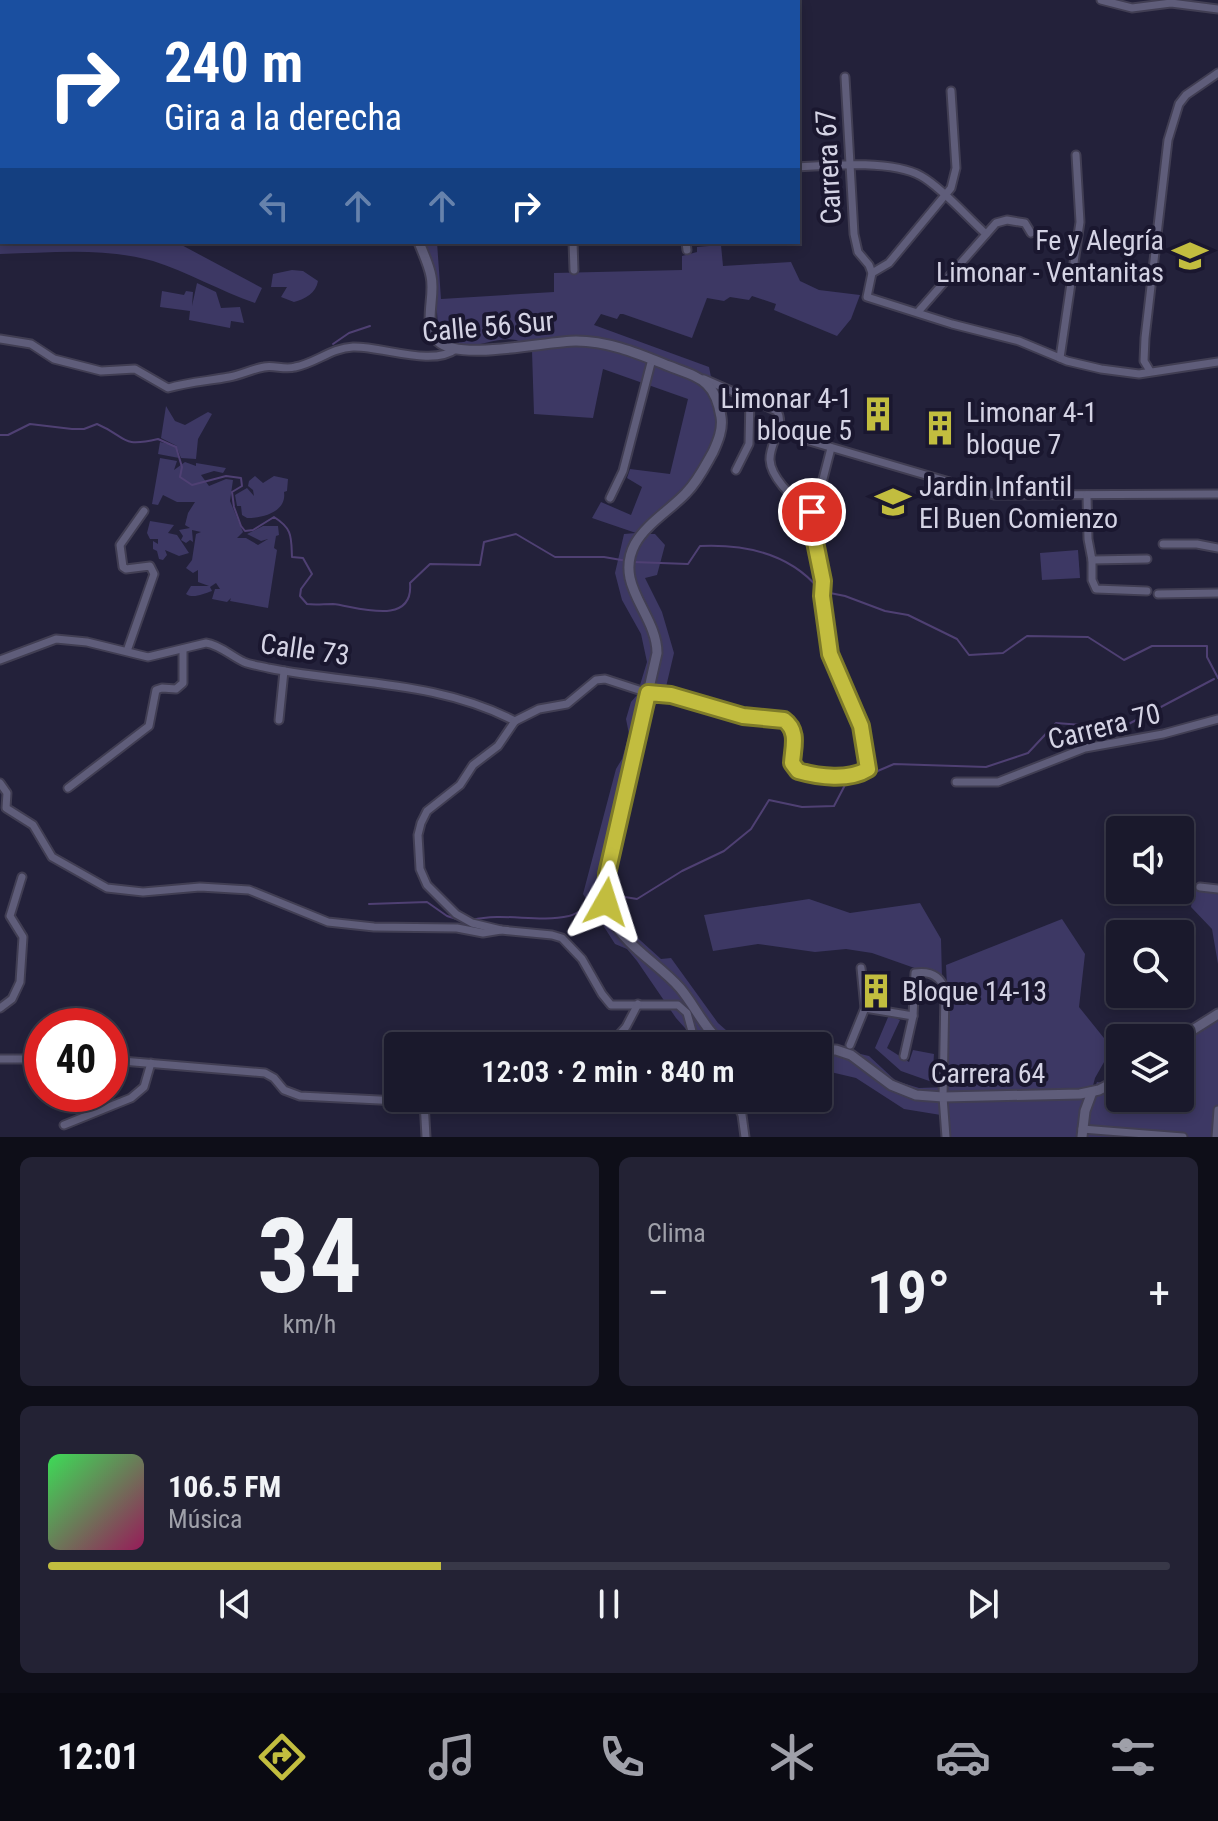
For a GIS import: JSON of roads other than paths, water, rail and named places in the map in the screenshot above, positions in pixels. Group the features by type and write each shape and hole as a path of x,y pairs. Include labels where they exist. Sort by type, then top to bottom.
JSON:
{"street":[{"path":"1101,0 1132,8 1171,3 1218,9"},
{"path":"1150,371 1144,361 1145,338 1168,140 1179,104 1186,95 1218,73"},
{"name":"Carrera 67","path":"845,77 854,234 858,252 872,273"},
{"path":"951,91 955,179 945,197 889,263 872,273 867,297 1019,341 1084,366 1127,374 1218,362"},
{"path":"1060,358 1080,222 1076,155"},
{"path":"800,167 881,167 921,176 986,234"},
{"path":"918,312 996,223 1007,220 1025,223 1031,233"},
{"path":"420,244 432,278 430,325 439,341 456,349"},
{"path":"573,244 574,270"},
{"name":"Calle 56 Sur","path":"0,339 31,344 54,359 101,371 135,369 168,388 204,379 229,377 266,366 297,367 329,352 350,347 429,356 447,354 456,349 595,341 652,359 775,408 780,417 780,427"},
{"path":"610,498 623,471 652,359"},
{"path":"704,379 715,397 722,420 716,446 688,491 637,541 629,564 630,579 638,602 654,629 657,658 607,874 605,895 619,930 663,970 710,1032"},
{"path":"736,470 749,444 750,397"},
{"path":"812,512 789,493 773,470 770,461 772,446 780,427 789,435 994,495 1218,494"},
{"path":"772,446 789,435"},
{"path":"692,1032 685,1010 678,1005 608,1003 582,959 557,936 501,930 468,921 450,908 423,878 418,858 421,823 427,811 460,785 473,765 498,746 515,721 539,709 567,704 600,678 743,716 784,720 793,730 795,744 792,763 798,771 822,776 846,776 867,771 869,765 861,726 830,654 812,512 820,496 831,448"},
{"path":"1087,495 1088,539 1092,580 1096,589 1147,591"},
{"path":"127,651 154,574 150,566 123,567 120,545 144,511"},
{"path":"1163,544 1197,544 1218,548"},
{"path":"1092,560 1147,559"},
{"path":"1158,594 1218,593"},
{"name":"Calle 73","path":"1,663 56,639 87,642 148,657 199,644 212,644 247,664 397,684 481,705 515,721"},
{"path":"68,788 149,726 156,690 176,689 183,683 183,649"},
{"path":"279,720 284,671"},
{"name":"Carrera 70","path":"956,782 998,782 1085,748 1163,734 1218,719"},
{"path":"0,783 7,793 6,808 33,825 52,857 107,888 143,892 200,887 249,890 328,922 374,927 457,928 483,933 501,930"},
{"path":"0,1008 12,999 20,982 23,937 10,916 22,877"},
{"path":"1200,887 1218,889"},
{"path":"850,1045 865,1008 861,968"},
{"path":"904,1056 913,1016 915,973 934,975 942,982 945,991 943,1097 946,1137"},
{"path":"622,1032 638,1004"},
{"path":"865,1008 913,1016"},
{"path":"1194,1029 1218,1014"},
{"name":"Carrera 64","path":"832,1050 851,1055 903,1091 943,1097 1092,1092 1106,1086"},
{"path":"0,1059 24,1059"},
{"path":"128,1061 265,1073 284,1090 300,1096 384,1099"},
{"path":"64,1125 131,1098 144,1087 151,1063"},
{"path":"1092,1092 1082,1133 1183,1137"},
{"path":"1216,1137 1218,1110"},
{"path":"425,1112 426,1137"},
{"path":"741,1112 745,1137"}],"waterway":[{"path":"333,344 349,333 370,326"},
{"path":"0,435 8,435 30,424 72,429 97,424 130,442 158,439 176,447 182,467 180,477 192,485 226,476 241,478 242,486 232,492 241,526 245,531 253,530 274,517 285,526 291,539 292,557 303,558 312,574 301,589 300,596 307,604 393,610 403,606 409,597 410,583 430,564 480,565 484,542 516,534 555,557 604,557 627,561"},
{"path":"633,562 688,564 700,546 750,549 794,567 819,589"},
{"path":"825,592 908,615 957,639 969,655 1003,653 1027,636 1088,637 1124,660 1152,646 1207,646 1207,657 1218,678"},
{"path":"613,895 637,899 682,871 724,851 751,829 769,800 802,807 834,806 845,785 894,764 986,767 1028,753 1056,723 1121,728 1214,679"},
{"path":"472,920 569,916 597,899"},
{"path":"369,904 427,902 447,916 466,922"}],"place":[{"name":"Fe y Alegría Limonar - Ventanitas","path":"1190,256"},
{"name":"Limonar 4-1 bloque 5","path":"878,414"},
{"name":"Limonar 4-1 bloque 7","path":"940,428"},
{"name":"Jardin Infantil El Buen Comienzo","path":"893,502"},
{"name":"Bloque 14-13","path":"876,991"}]}
